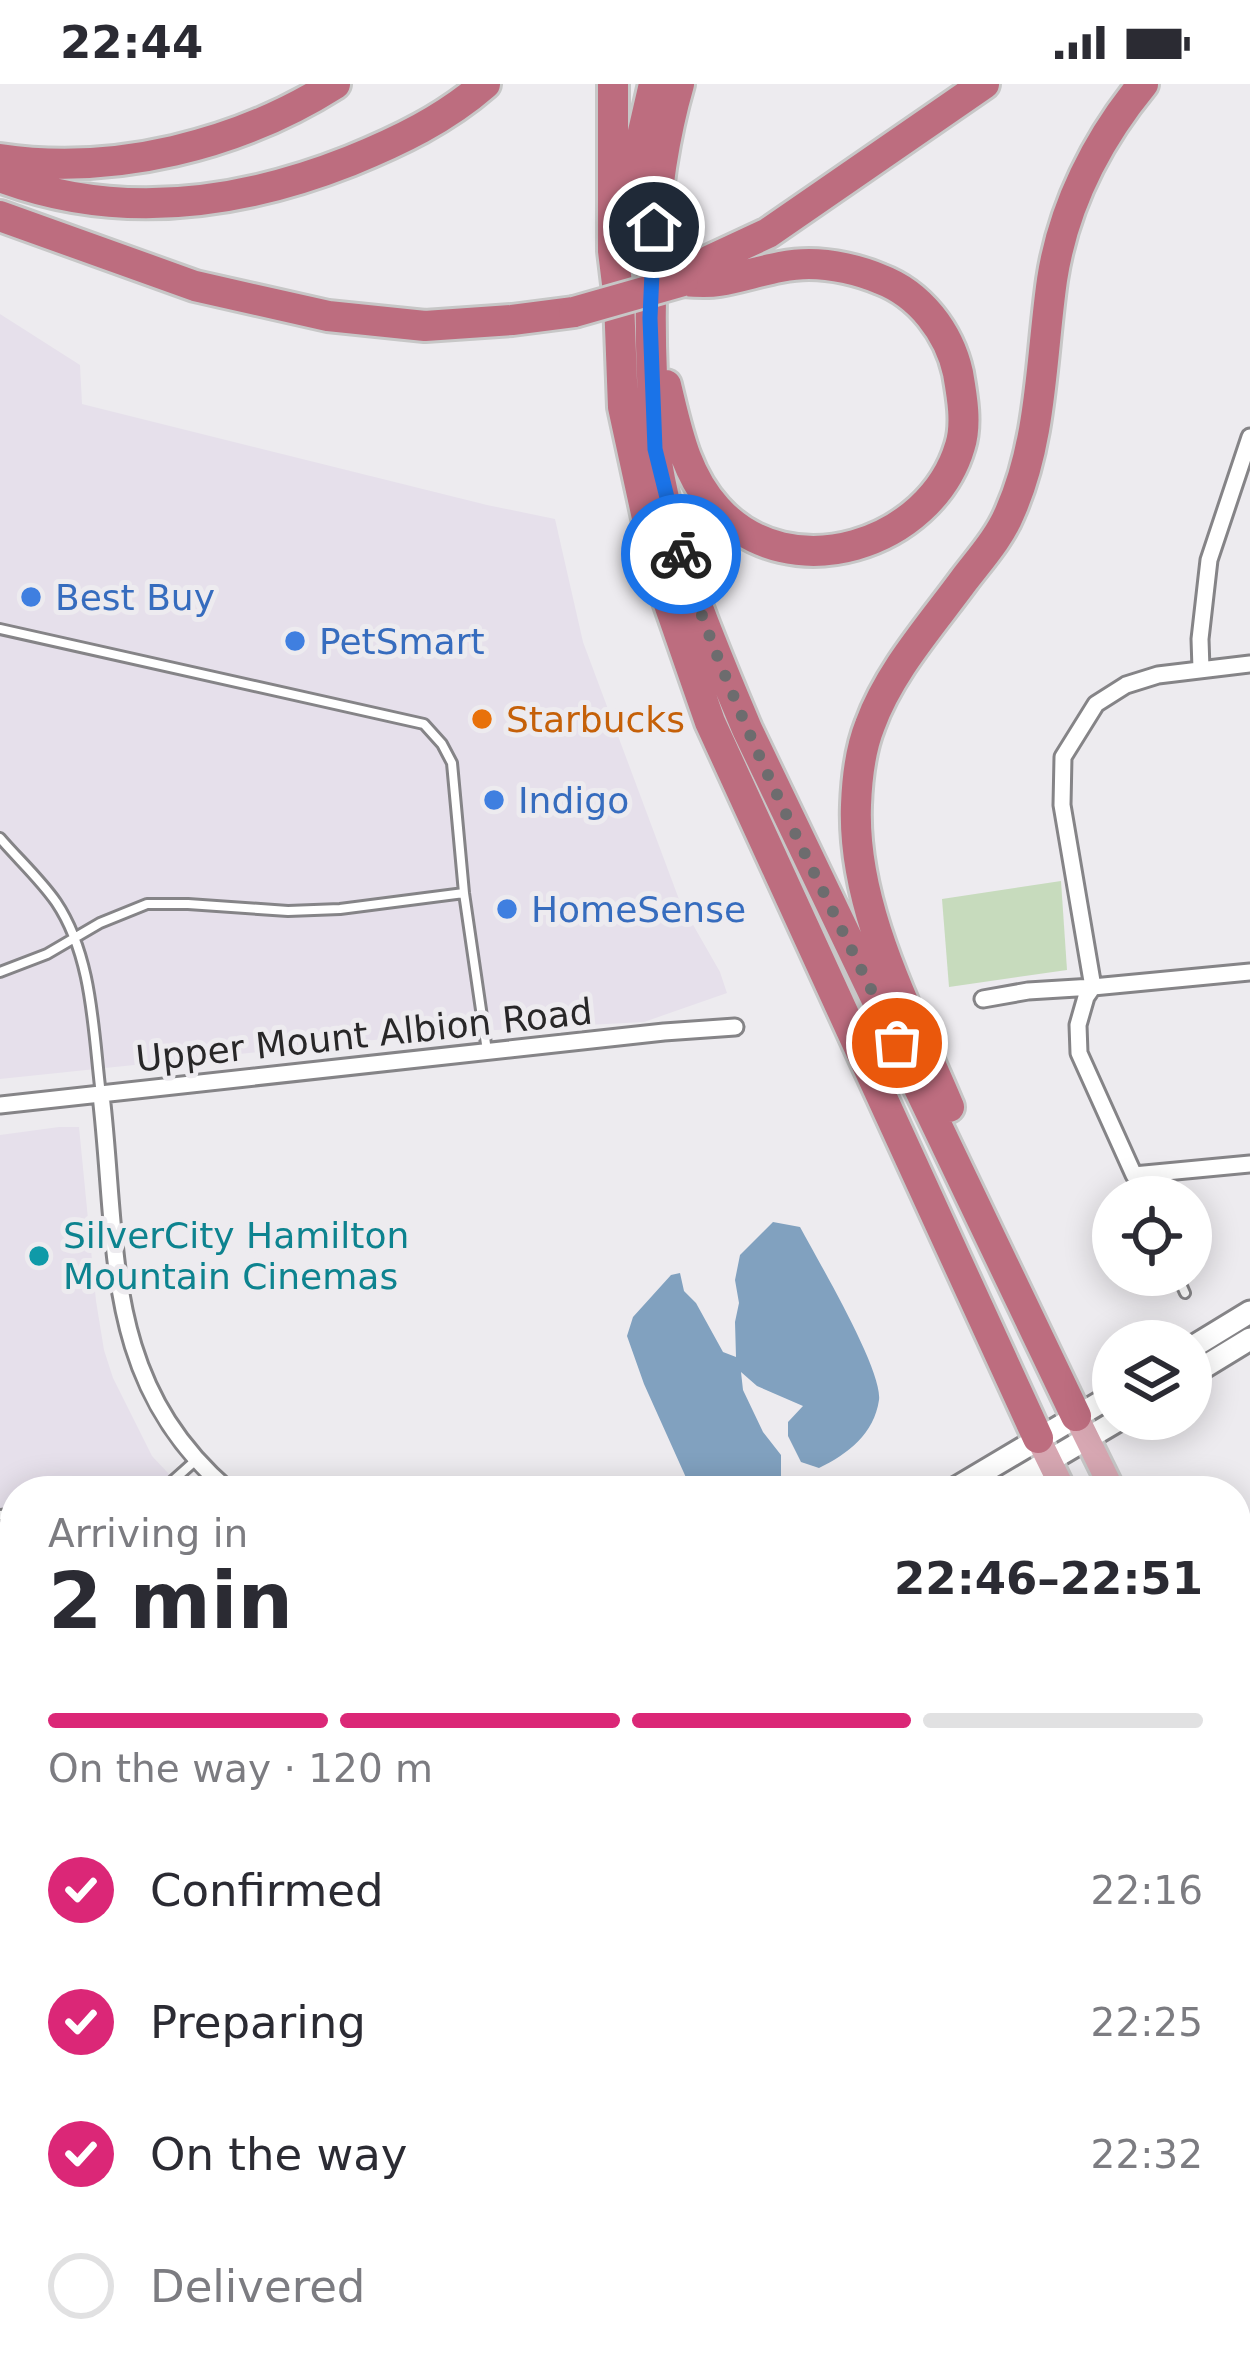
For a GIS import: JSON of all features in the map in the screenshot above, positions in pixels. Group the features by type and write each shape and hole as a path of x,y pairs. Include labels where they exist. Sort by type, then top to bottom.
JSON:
{"highway":[{"path":"0,159 58,165 129,160 213,141 287,111 335,84"},
{"path":"0,178 39,192 84,200 154,204 248,194 392,144 441,118 485,84"},
{"path":"613,84 613,251 623,407 660,578 710,722 1044,1449"},
{"path":"619,300 653,84"},
{"path":"679,84 668,122 654,227 650,318 655,449 674,531 705,629 747,729 1082,1427"},
{"path":"683,281 710,260 768,232 984,84"},
{"path":"1012,1282 865,896 856,844 859,764 870,723 896,676 1008,519 1031,451 1053,275 1064,226 1104,139 1144,84"},
{"path":"0,216 195,286 328,316 425,326 574,312 683,281 714,282 808,264 847,269 901,288 921,305 954,355 963,413 961,445 942,485 895,529 868,543 836,550 766,543 739,528 720,513 689,469 650,318"}],"main road":[{"path":"1082,1427 1106,1476"},
{"path":"1044,1449 1057,1476"}],"street":[{"path":"1202,669 1200,638 1208,560 1250,437"},
{"path":"1093,988 1062,805 1063,758 1096,704 1126,685 1158,675 1250,664"},
{"path":"983,1000 1028,991 1250,972"},
{"path":"1093,988 1085,997 1078,1025 1079,1053 1134,1175 1250,1164"},
{"name":"Upper Mount Albion Road","path":"0,1105 734,1027"},
{"path":"101,1095 128,1336 154,1400 178,1439 213,1476"},
{"path":"1212,1335 1250,1312"},
{"path":"1212,1362 1250,1339"},
{"path":"984,1476 1044,1449 1092,1417"},
{"path":"1082,1427 1092,1425"},
{"path":"1014,1476 1044,1449"}],"lane":[{"path":"0,629 424,724 452,764 464,893 488,1052"},
{"path":"0,838 56,902 75,937 86,980 101,1095"},
{"path":"0,972 147,904 288,911 464,893"},
{"path":"178,1476 196,1460"}],"shaded area":[{"path":"0,314 80,365 82,404 555,519 583,642 680,902 727,993 644,1022 441,1033 0,1079"},
{"path":"79,1127 104,1350 152,1456 171,1476 0,1476 0,1135"}],"green space":[{"path":"1061,881 1067,970 949,987 942,899"}],"water":[{"path":"773,1222 800,1227 871,1365 879,1400 872,1423 858,1442 819,1468 801,1462 788,1436 788,1422 803,1406 757,1386 741,1372 743,1390 763,1432 781,1455 781,1476 685,1476 627,1336 633,1317 671,1275 680,1273 684,1291 696,1303 723,1352 736,1357 739,1303 735,1280 740,1255"}],"way so far":[{"path":"681,554 705,629 747,729 897,1043"}],"place":[{"name":"Best Buy","path":"31,597"},
{"name":"PetSmart","path":"295,641"},
{"name":"Starbucks","path":"482,719"},
{"name":"Indigo","path":"494,800"},
{"name":"HomeSense","path":"507,909"},
{"name":"SilverCity Hamilton Mountain Cinemas","path":"39,1256"}],"route":[{"path":"654,227 650,318 655,449 681,554"}]}
